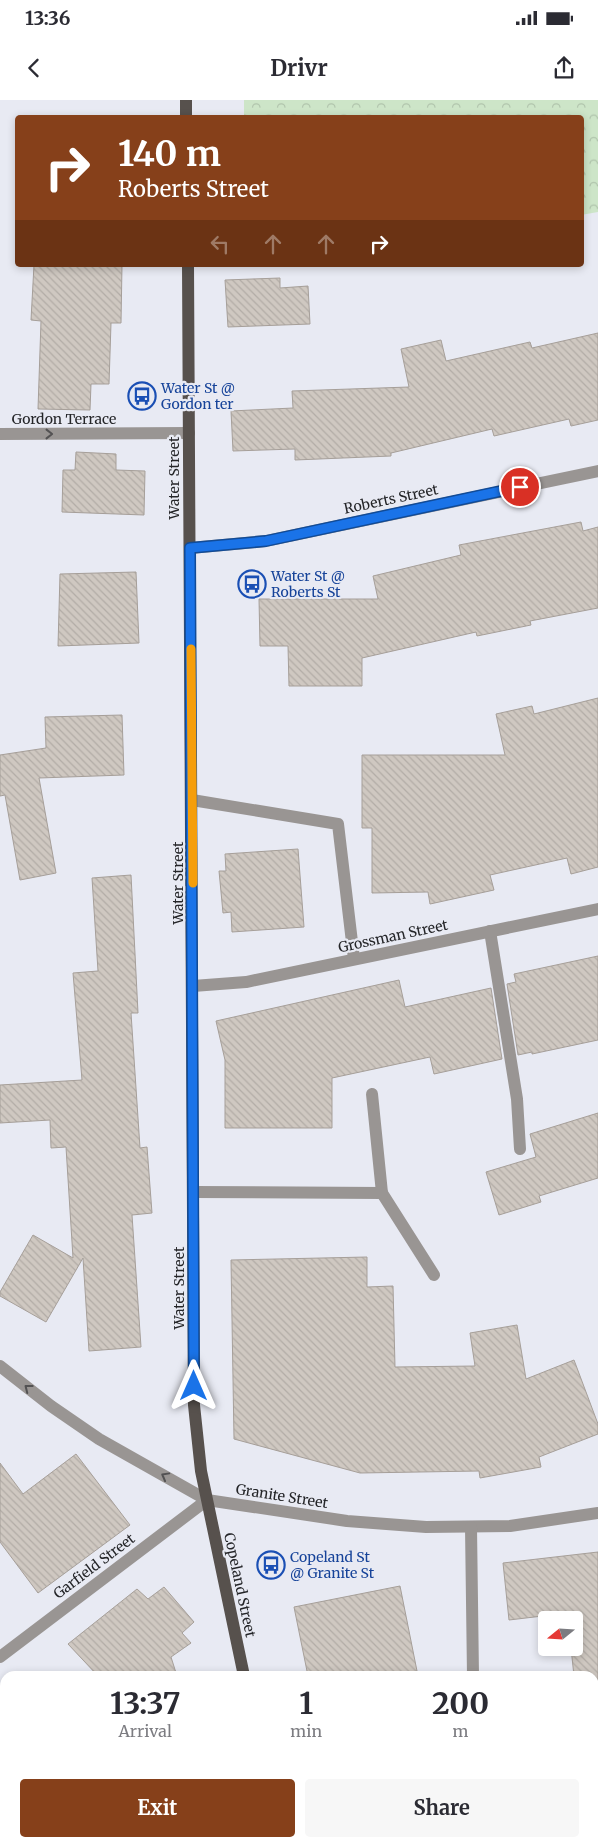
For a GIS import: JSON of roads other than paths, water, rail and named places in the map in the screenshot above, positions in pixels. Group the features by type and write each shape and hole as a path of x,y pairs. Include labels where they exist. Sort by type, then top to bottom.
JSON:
{"main road":[{"path":"186,100 186,115"},
{"name":"Water Street","path":"188,267 194,1405 198,1450 207,1500"},
{"name":"Copeland Street","path":"207,1500 243,1671"}],"street":[{"name":"Gordon Terrace","path":"0,434 189,433"},
{"name":"Roberts Street","path":"190,548 266,541 598,471"},
{"path":"192,800 338,824 354,959"},
{"name":"Grossman Street","path":"193,986 246,982 598,909"},
{"path":"490,931 517,1099 520,1149"},
{"path":"372,1094 382,1193 434,1276"},
{"path":"194,1192 382,1193"},
{"name":"Granite Street","path":"0,1366 50,1406 99,1439 207,1500 347,1521 418,1527 471,1528 540,1523 598,1513"},
{"name":"Garfield Street","path":"0,1657 207,1500"},
{"path":"471,1528 473,1671"}],"place":[{"name":"Water St @ Gordon ter","path":"142,396"},
{"name":"Water St @ Roberts St","path":"252,584"},
{"name":"Copeland St @ Granite St","path":"271,1565"}]}
